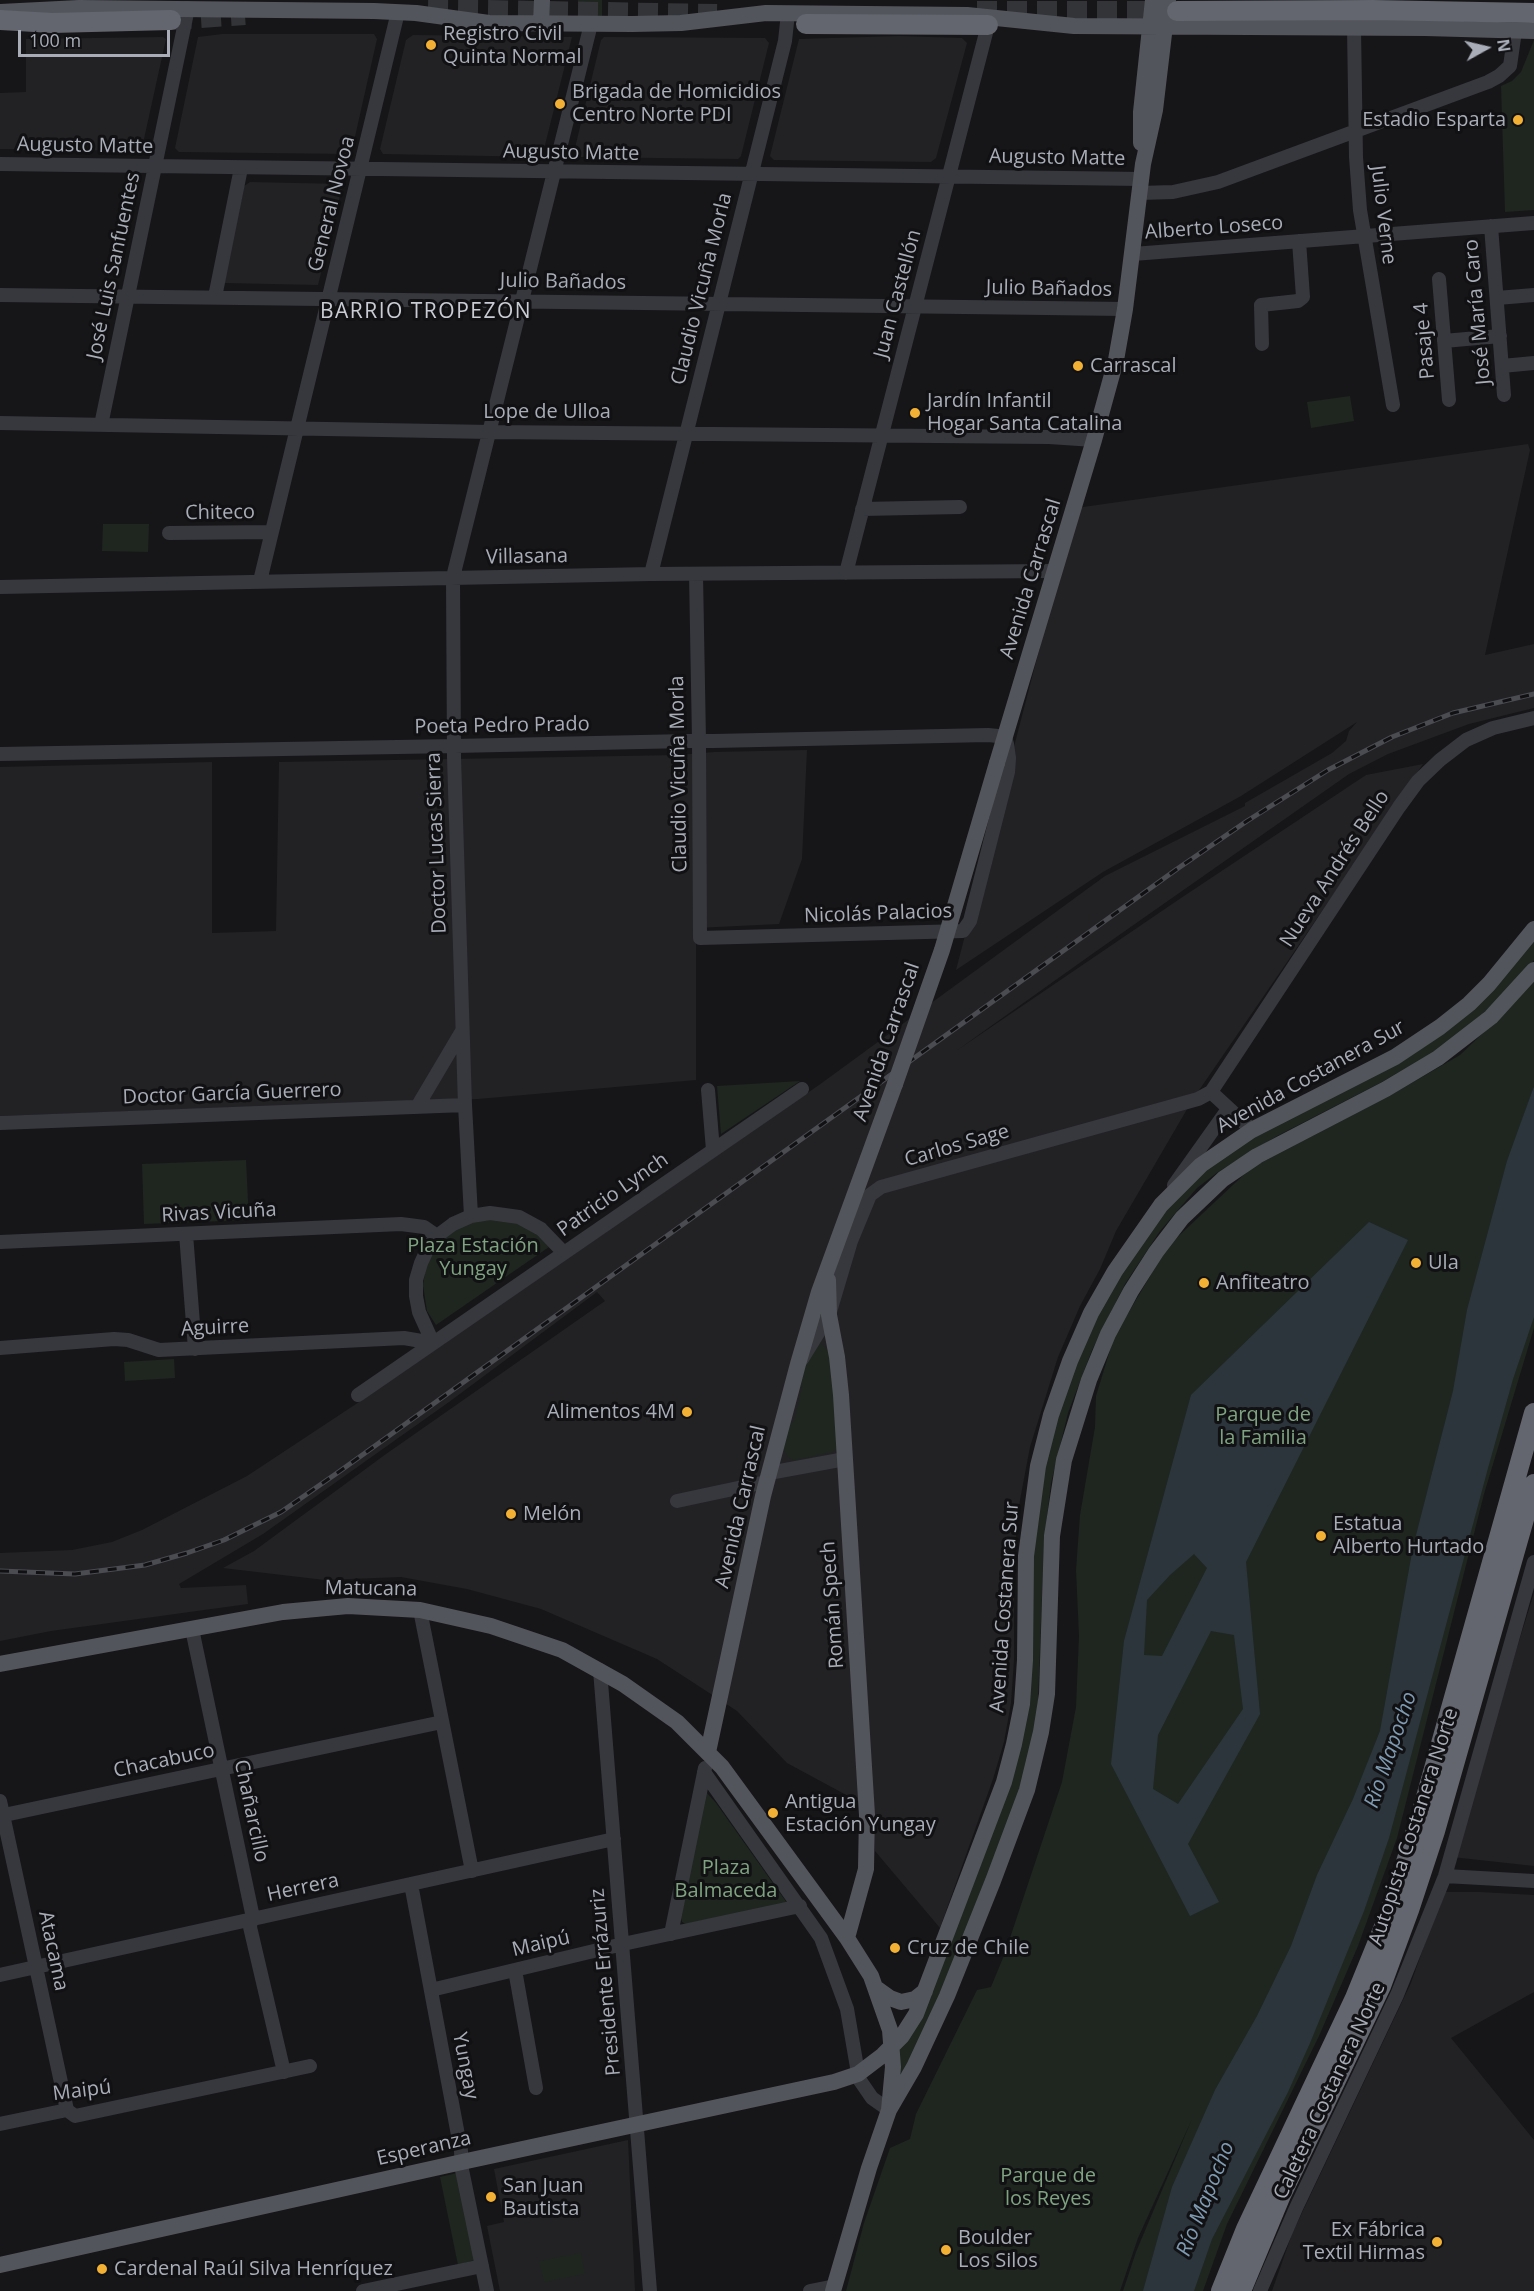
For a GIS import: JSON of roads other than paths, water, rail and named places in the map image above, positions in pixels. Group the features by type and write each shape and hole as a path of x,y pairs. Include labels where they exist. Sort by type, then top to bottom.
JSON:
{"highway":[{"path":"1173,5 1534,13"},
{"path":"1479,12 1534,19"},
{"path":"0,20 52,23 171,20"},
{"path":"806,24 986,33"},
{"name":"Autopista Costanera Norte","path":"1221,2291 1251,2219 1355,1998 1390,1912 1418,1826 1534,1413"},
{"name":"Autopista Costanera Norte","path":"1241,2291 1281,2195 1377,1996 1409,1910 1435,1831 1534,1484"}],"main road":[{"path":"541,24 542,0"},
{"name":"Avenida Carrascal","path":"708,1752 768,1478 798,1364 820,1321 829,1267 927,998 1116,360 1142,179 1155,110 1157,27 1153,0"},
{"name":"Avenida Carrascal","path":"1157,27 1173,5"},
{"path":"0,12 79,8 188,8 398,12 474,22 541,24 681,23 752,14 788,13 983,15 1074,26"},
{"path":"986,33 1074,26 1534,31"},
{"name":"Avenida Costanera Sur","path":"858,2074 892,2046 909,2025 925,1990 988,1827 1014,1744 1022,1704 1026,1660 1025,1576 1029,1526 1038,1466 1051,1415 1070,1360 1091,1313 1125,1254 1161,1205 1201,1165 1252,1130 1395,1057 1440,1027 1490,984 1534,929"},
{"path":"834,2288 869,2168 889,2110 914,2067 947,1996 993,1881 1029,1781 1041,1732 1047,1694 1050,1560 1054,1513 1072,1430 1108,1334 1131,1291 1156,1252 1182,1218 1223,1179 1257,1156 1386,1089 1438,1058 1491,1017 1534,970"},
{"name":"Román Spech","path":"820,1321 835,1343 841,1395 867,1839 863,1882 847,1938"},
{"name":"Matucana","path":"0,1665 260,1615 368,1606 420,1610 491,1626 538,1640 600,1670 669,1717 708,1752 847,1938 876,1988 890,2030 893,2078 889,2110"},
{"path":"876,1988 890,1998 901,2002 915,2000 925,1990"},
{"name":"Esperanza","path":"0,2265 834,2082 858,2074"}],"street":[{"name":"José Luis Sanfuentes","path":"101,425 188,8"},
{"name":"General Novoa","path":"260,581 398,12"},
{"name":"Claudio Vicuña Morla","path":"651,574 787,32 788,13"},
{"name":"Doctor Lucas Sierra","path":"471,1216 465,1105 454,746 453,577 591,24"},
{"name":"Julio Verne","path":"1354,28 1358,184 1364,236 1393,405"},
{"name":"Augusto Matte","path":"0,164 155,168 1142,179 1173,192 1218,182 1494,79 1510,66 1515,31"},
{"path":"787,32 986,33"},
{"name":"Juan Castellón","path":"846,573 986,33"},
{"path":"215,297 241,168"},
{"name":"Alberto Loseco","path":"1132,254 1534,223"},
{"name":"José María Caro","path":"1491,226 1504,395"},
{"name":"Alberto Loseco","path":"1262,344 1261,305 1299,301 1303,297 1299,241"},
{"name":"Pasaje 4","path":"1439,279 1449,400"},
{"name":"Julio Bañados","path":"0,295 1125,309"},
{"path":"1497,298 1534,295"},
{"path":"1444,341 1500,336"},
{"path":"1502,366 1534,363"},
{"name":"Lope de Ulloa","path":"0,423 490,432 1049,437 1094,440"},
{"path":"862,509 960,507"},
{"name":"Chiteco","path":"170,533 272,532"},
{"name":"Villasana","path":"0,587 453,577 1055,571"},
{"name":"Claudio Vicuña Morla","path":"696,574 700,938"},
{"name":"Nueva Andrés Bello","path":"1211,1092 1418,781 1466,740 1493,728 1534,718"},
{"name":"Poeta Pedro Prado","path":"0,754 988,735 1005,738"},
{"name":"Nicolás Palacios","path":"700,938 963,931 970,921 1008,772 1009,752 1005,738"},
{"path":"417,1107 463,1030"},
{"name":"Patricio Lynch","path":"358,1395 802,1089"},
{"path":"708,1090 713,1150"},
{"path":"1211,1092 1252,1130"},
{"name":"Carlos Sage","path":"820,1321 866,1201 876,1190 1198,1099 1211,1092"},
{"name":"Doctor García Guerrero","path":"0,1123 465,1105"},
{"path":"1161,1205 1228,1109"},
{"path":"434,1343 422,1321 417,1304 416,1288 421,1263 437,1236 453,1224 471,1216 490,1213 519,1217 541,1229 564,1253"},
{"name":"Rivas Vicuña","path":"0,1242 411,1224 424,1227 437,1236"},
{"path":"186,1234 195,1349"},
{"name":"Aguirre","path":"0,1348 114,1339 128,1340 159,1350 404,1338 434,1343"},
{"path":"677,1501 845,1459"},
{"name":"Caletera Costanera Norte","path":"1260,2291 1296,2208 1397,1995 1445,1876 1534,1562"},
{"path":"420,1610 472,1871"},
{"name":"Chañarcillo","path":"192,1629 252,1913 250,1927 284,2072"},
{"name":"Presidente Errázuriz","path":"600,1670 650,2291"},
{"name":"Chacabuco","path":"2,1816 442,1722"},
{"name":"Avenida Carrascal","path":"671,1934 708,1752"},
{"path":"704,1772 821,1938 847,2009 858,2074 868,2094 889,2110"},
{"name":"Atacama","path":"0,1801 67,2110"},
{"name":"Herrera","path":"0,1975 614,1839"},
{"path":"1445,1876 1534,1881"},
{"name":"Yungay","path":"411,1884 487,2291"},
{"name":"Maipú","path":"431,1990 623,1944 800,1906"},
{"path":"515,1970 536,2088"},
{"name":"Maipú","path":"0,2124 67,2110 75,2115 310,2066"},
{"path":"363,2291 482,2266"},
{"path":"810,2291 834,2288"}],"water":[{"name":"Río Mapocho","path":"1534,1086 1534,1317 1513,1379 1488,1468 1389,1838 1364,1911 1310,2043 1288,2092 1212,2239 1194,2291 1143,2291 1172,2187 1215,2090 1257,2016 1291,1946 1317,1875 1353,1799 1380,1731 1413,1547 1453,1391 1467,1310 1507,1161"},
{"path":"1369,1222 1408,1240 1246,1562 1260,1714 1188,1844 1219,1902 1190,1916 1111,1764 1124,1641 1191,1395","holes":["1194,1554 1207,1568 1162,1656 1144,1655 1147,1600","1211,1631 1234,1635 1243,1709 1178,1804 1153,1789 1158,1735"]}],"tunnel":[{"path":"428,9 717,14"},
{"path":"977,11 1170,11"},
{"path":"171,20 245,15"}],"railway":[{"path":"0,1571 75,1574 145,1565 224,1540 281,1512 1247,821 1328,770 1392,737 1453,713 1534,694"}],"place":[{"name":"Registro Civil Quinta Normal","path":"431,45"},
{"name":"Brigada de Homicidios Centro Norte PDI","path":"560,104"},
{"name":"Estadio Esparta","path":"1518,120"},
{"name":"Carrascal","path":"1078,366"},
{"name":"Jardín Infantil Hogar Santa Catalina","path":"915,413"},
{"name":"Ula","path":"1416,1263"},
{"name":"Anfiteatro","path":"1204,1283"},
{"name":"Alimentos 4M","path":"687,1412"},
{"name":"Melón","path":"511,1514"},
{"name":"Estatua Alberto Hurtado","path":"1321,1536"},
{"name":"Antigua Estación Yungay","path":"773,1813"},
{"name":"Cruz de Chile","path":"895,1948"},
{"name":"San Juan Bautista","path":"491,2197"},
{"name":"Ex Fábrica Textil Hirmas","path":"1437,2242"},
{"name":"Boulder Los Silos","path":"946,2250"},
{"name":"Cardenal Raúl Silva Henríquez","path":"102,2269"}],"district":[{"name":"BARRIO TROPEZÓN","path":"426,312"}],"park label":[{"name":"Plaza Estación Yungay","path":"473,1258"},
{"name":"Parque de la Familia","path":"1263,1426"},
{"name":"Plaza Balmaceda","path":"726,1880"},
{"name":"Parque de los Reyes","path":"1048,2188"}]}
